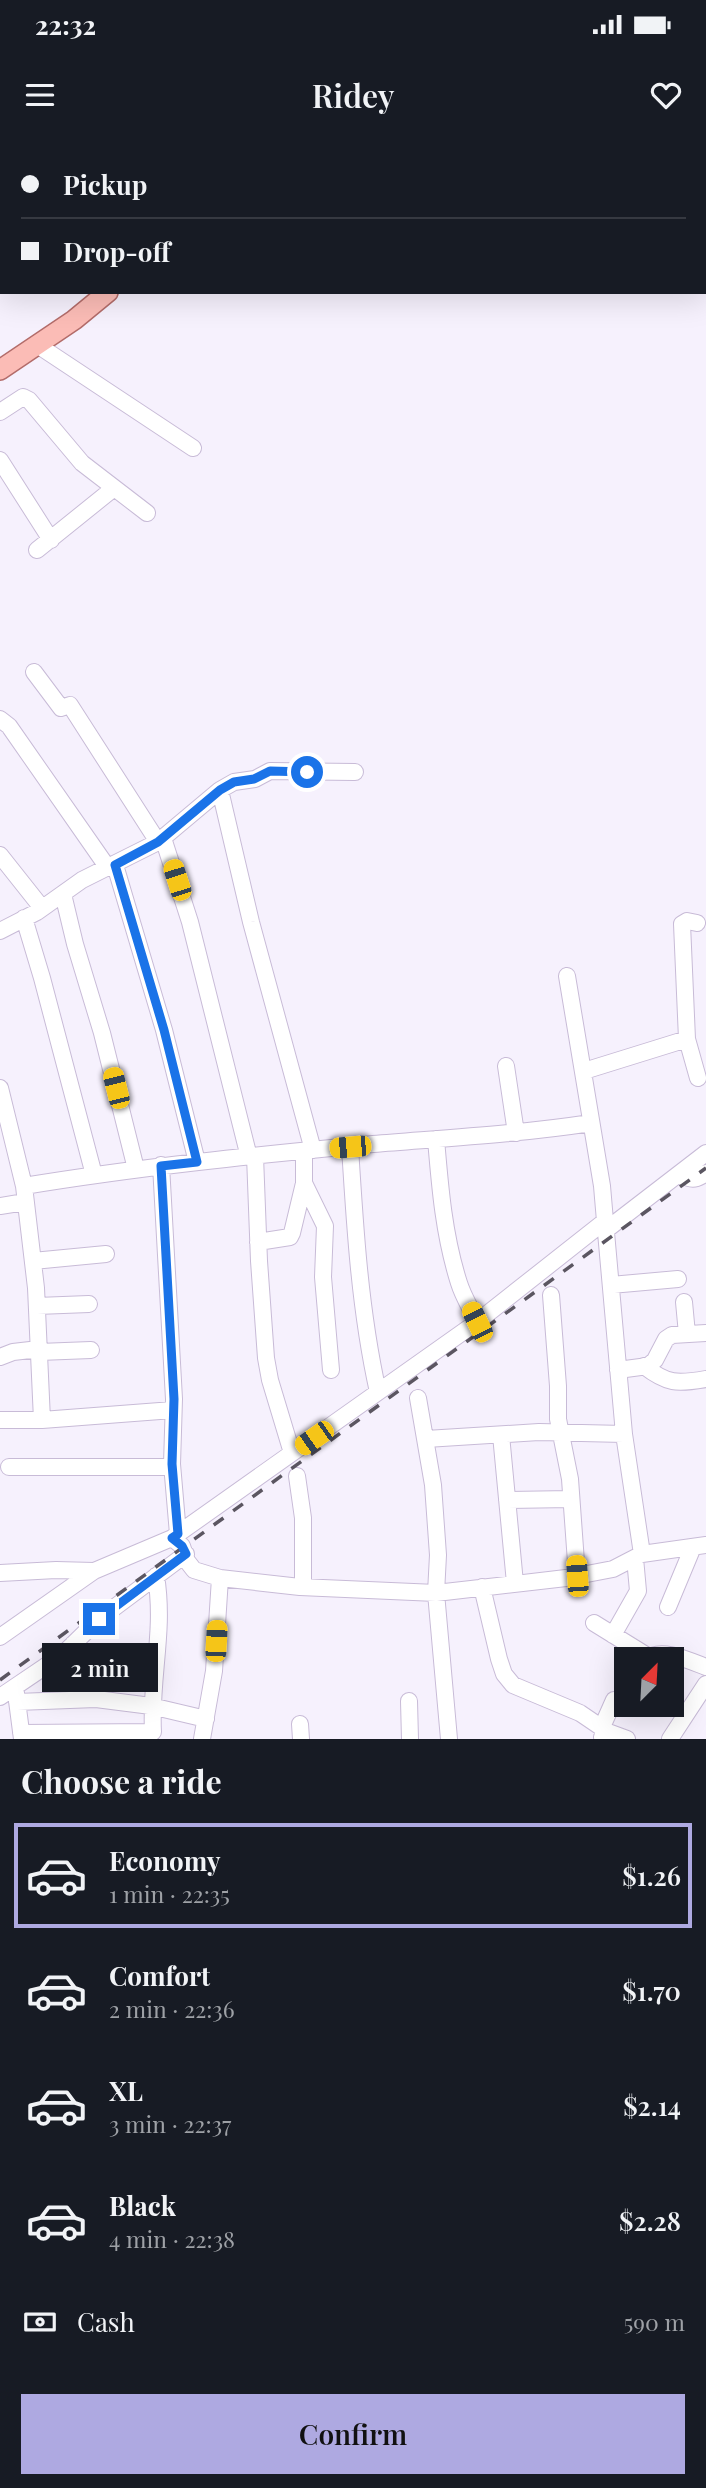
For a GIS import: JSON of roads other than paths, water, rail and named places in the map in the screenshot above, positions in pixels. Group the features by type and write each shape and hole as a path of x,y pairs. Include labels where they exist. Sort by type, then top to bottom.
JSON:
{"main road":[{"path":"0,370 39,346 105,294"}],"street":[{"path":"39,346 193,448"},
{"path":"0,412 23,397 29,400 82,463 147,513"},
{"path":"0,460 44,545 114,488"},
{"path":"34,672 61,708 70,705 161,840 190,922 252,1156 266,1358 292,1453"},
{"path":"0,719 9,726 111,866 164,1030 197,1162"},
{"path":"0,931 43,908 82,880 161,840 220,790 234,782 254,779 270,771 355,772"},
{"path":"220,790 308,1151 304,1183 290,1237 258,1242"},
{"path":"0,855 43,908"},
{"path":"62,894 102,1034 136,1169"},
{"path":"24,918 94,1175"},
{"path":"697,923 687,921 682,924 687,1039 698,1078"},
{"path":"567,976 602,1186 624,1434 638,1556 638,1591 613,1635"},
{"path":"584,1071 687,1039"},
{"path":"506,1066 516,1133"},
{"path":"0,1088 24,1194 33,1261 42,1420"},
{"path":"0,1206 24,1194 94,1175 136,1169 516,1133 591,1122"},
{"path":"436,1139 448,1242 460,1286 477,1322"},
{"path":"350,1147 356,1246 378,1392"},
{"path":"0,1637 94,1572 175,1536 477,1322 706,1153"},
{"path":"161,1166 173,1410 175,1536 194,1570 220,1578 303,1587 436,1593 577,1576 613,1569 638,1556 700,1546"},
{"path":"679,1174 697,1180 706,1173"},
{"path":"304,1183 325,1226 323,1277 331,1370"},
{"path":"33,1261 106,1254"},
{"path":"611,1286 678,1279"},
{"path":"551,1295 558,1419 570,1479 577,1576"},
{"path":"684,1302 687,1334"},
{"path":"37,1306 89,1304"},
{"path":"618,1370 644,1366 655,1360 666,1339 672,1335 706,1333"},
{"path":"0,1357 13,1352 91,1350"},
{"path":"644,1366 661,1380 670,1382 706,1379"},
{"path":"418,1398 435,1510 438,1555 436,1593 449,1739"},
{"path":"0,1420 42,1420 173,1410"},
{"path":"426,1439 561,1433 624,1434"},
{"path":"501,1435 515,1583"},
{"path":"9,1467 172,1467"},
{"path":"297,1476 303,1518 303,1587"},
{"path":"507,1500 571,1499"},
{"path":"667,1607 700,1546"},
{"path":"16,1694 99,1619 186,1554"},
{"path":"0,1573 57,1570 94,1572"},
{"path":"16,1694 22,1736 153,1732 151,1706 160,1637 160,1603 156,1576"},
{"path":"202,1739 214,1671 220,1578"},
{"path":"482,1587 499,1659 504,1674 513,1685 580,1713 603,1732 627,1739"},
{"path":"594,1623 631,1647"},
{"path":"73,1644 96,1699"},
{"path":"684,1658 706,1667"},
{"path":"670,1739 706,1684"},
{"path":"0,1697 16,1694 96,1699 151,1706 205,1719"},
{"path":"603,1732 614,1700"},
{"path":"409,1701 410,1739"}],"railway":[{"path":"0,1680 706,1168"}]}
